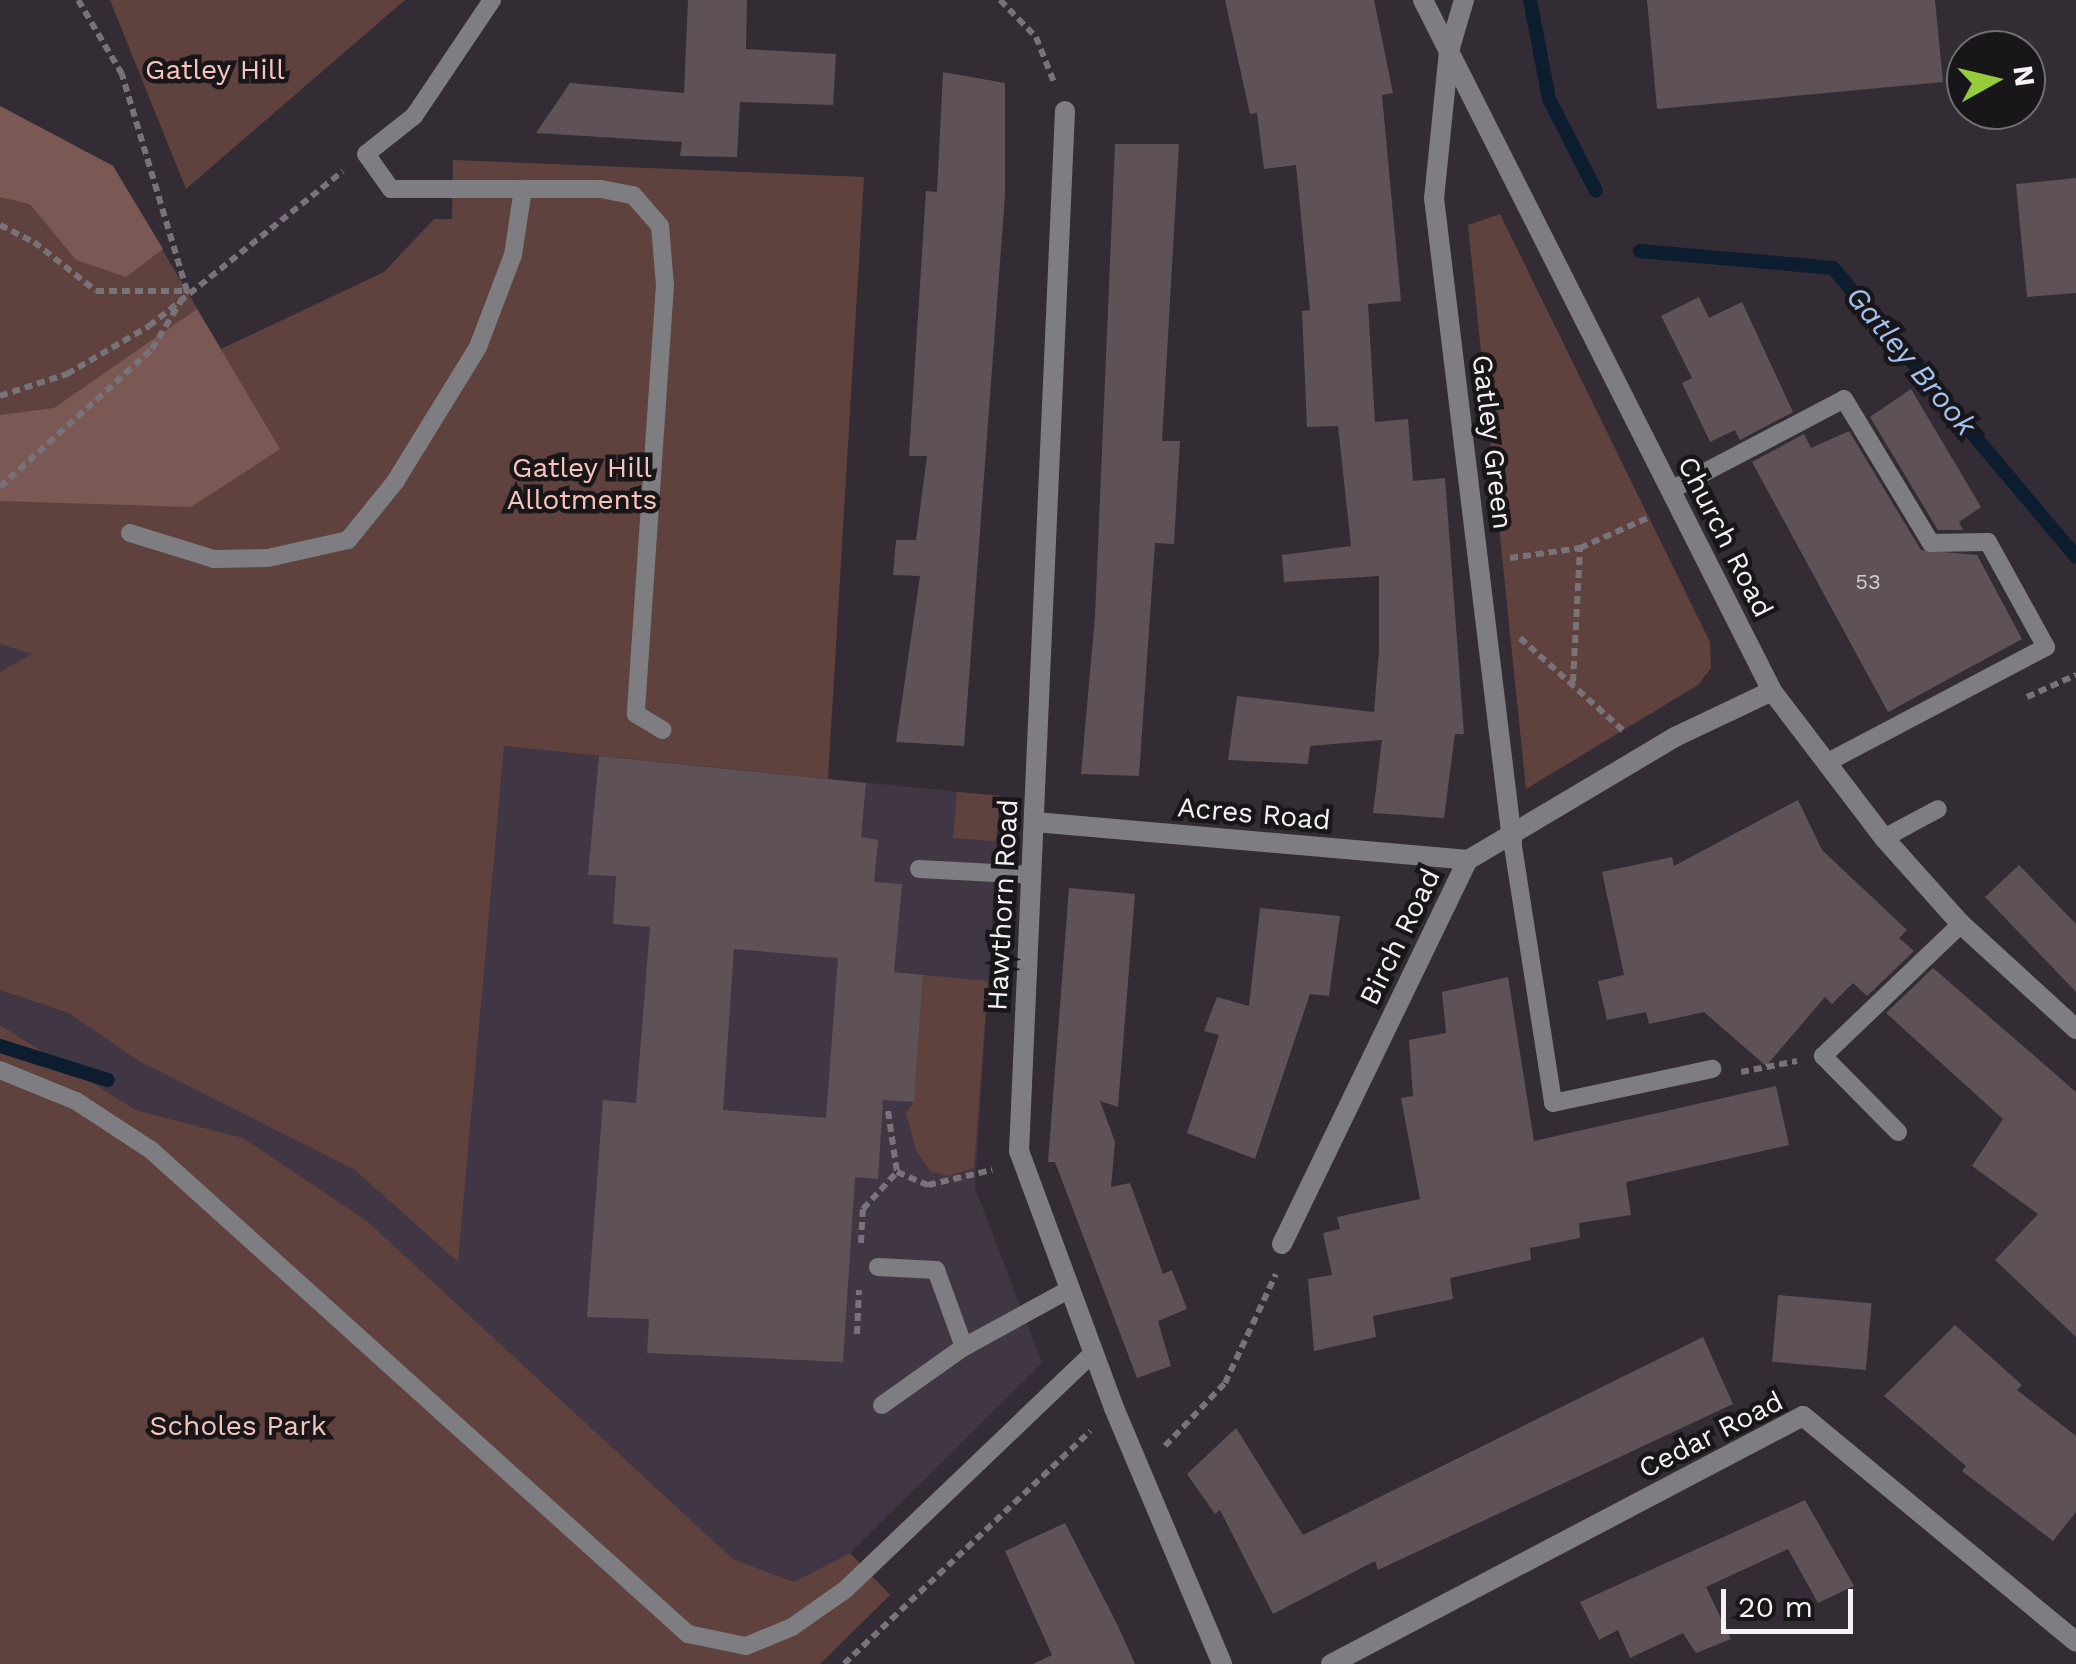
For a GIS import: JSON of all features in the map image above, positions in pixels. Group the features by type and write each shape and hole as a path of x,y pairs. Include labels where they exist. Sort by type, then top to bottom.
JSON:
{"street":[{"name":"Church Road","path":"1423,0 1772,691 1884,838 1961,924 2076,1030"},
{"name":"Gatley Green","path":"1464,0 1449,51 1434,198 1512,840"},
{"name":"Hawthorn Road","path":"1065,111 1022,1159 1114,1408 1222,1664"},
{"name":"Birch Road","path":"1282,1244 1468,860 1512,840 1648,754 1772,691"},
{"name":"Acres Road","path":"1035,822 1468,860"},
{"name":"Cedar Road","path":"1331,1664 1803,1416 2076,1642"}],"lane":[{"path":"492,0 414,116 366,154 391,189 523,189 633,195 660,226 665,284 636,714 663,730"},
{"path":"130,533 214,559 268,558 348,540 395,482 478,347 512,255 523,189"},
{"path":"1675,497 1844,399 1931,543 1988,542 2046,647 1826,763"},
{"path":"1884,838 1938,809"},
{"path":"1512,840 1553,1103 1712,1069"},
{"path":"920,869 1032,875"},
{"path":"1898,1132 1823,1056 1961,924"},
{"path":"0,1070 76,1100 150,1150 688,1634 746,1646 805,1618 846,1588 1094,1352"},
{"path":"878,1267 936,1270 964,1347"},
{"path":"882,1405 964,1347 1070,1289"}],"path":[{"path":"0,487 152,348 187,291 122,74 78,0"},
{"path":"1000,0 1036,36 1065,111"},
{"path":"0,396 67,374 148,326 187,291 366,154"},
{"path":"0,225 34,242 96,291 187,291"},
{"path":"1479,562 1580,548 1675,497"},
{"path":"1573,682 1580,548"},
{"path":"1484,608 1573,682 1648,754"},
{"path":"1712,1069 1722,1076 1823,1056"},
{"path":"888,1111 897,1172 928,1185 1022,1159"},
{"path":"1141,1471 1225,1382 1256,1327 1282,1244"},
{"path":"844,1664 1114,1408"}],"shaded area":[{"path":"0,106 113,166 163,249 126,277 76,260 30,204 0,197"},
{"path":"197,309 280,449 191,507 0,501 0,415 54,408"},
{"path":"0,644 254,721 1000,796 975,1188 1042,1363 850,1553 794,1582 733,1559 367,1221 243,1138 136,1110 0,1025"}],"green space":[{"name":"Gatley Hill","path":"110,0 405,0 186,189"},
{"name":"Gatley Hill Allotments","path":"0,106 113,166 221,349 384,272 434,219 452,219 453,160 864,177 828,779 504,746 458,1262 355,1170 139,1061 69,1013 0,990 0,672 32,654 0,644"},
{"path":"1500,214 1710,642 1711,668 1698,685 1526,789 1468,225"},
{"path":"957,792 1000,796 996,842 953,838"},
{"path":"923,975 988,981 974,1168 947,1176 930,1171 916,1150 906,1113 914,1101"},
{"name":"Scholes Park","path":"0,1025 136,1110 243,1138 367,1221 733,1559 794,1582 850,1553 890,1595 820,1664 0,1664"}],"building":[{"path":"688,0 747,0 746,49 836,54 833,105 740,102 737,157 680,156 682,142 536,133 570,83 684,93"},
{"path":"1225,0 1374,0 1393,93 1382,95 1401,301 1368,304 1375,422 1408,419 1413,481 1445,478 1464,734 1455,734 1444,818 1373,813 1382,740 1310,746 1308,764 1228,760 1237,696 1374,712 1379,576 1284,582 1282,555 1351,546 1338,426 1307,427 1302,311 1310,310 1296,165 1264,169 1257,113 1250,114"},
{"path":"1647,0 1935,0 1943,82 1657,109"},
{"path":"943,72 1005,83 1005,195 964,746 896,742 920,576 893,575 896,540 916,540 927,456 909,456 926,191 937,192"},
{"path":"1115,144 1179,144 1162,441 1180,441 1174,544 1155,543 1139,776 1081,774 1095,616"},
{"path":"2076,178 2076,293 2027,297 2016,184"},
{"path":"1699,297 1709,318 1742,302 1793,412 1740,440 1735,430 1710,442 1682,383 1692,378 1661,316"},
{"path":"1911,389 1981,507 1959,522 1963,530 1938,530 1870,417"},
{"path":"1849,431 1921,550 1977,555 2022,639 1888,712 1752,462 1804,434 1811,448"},
{"path":"599,756 866,783 861,837 878,840 874,882 902,884 894,972 923,975 914,1102 883,1100 878,1179 855,1177 843,1362 647,1353 649,1319 587,1317 603,1100 636,1103 650,927 613,924 616,876 588,875","holes":["734,949 838,958 826,1118 723,1110"]},
{"path":"1798,800 1822,850 1907,930 1899,938 1914,951 1867,996 1853,983 1832,1004 1825,997 1766,1066 1704,1012 1649,1024 1646,1012 1607,1020 1598,981 1624,975 1602,872 1672,857 1674,866"},
{"path":"2019,865 2076,924 2076,992 1985,897"},
{"path":"1069,888 1135,894 1118,1107 1100,1101 1115,1142 1111,1187 1130,1183 1163,1274 1172,1270 1187,1309 1158,1321 1171,1366 1137,1378 1055,1162 1048,1162"},
{"path":"1260,908 1340,916 1329,996 1310,994 1255,1159 1187,1133 1219,1035 1204,1031 1217,997 1249,1006"},
{"path":"1933,968 2076,1092 2076,1337 1995,1260 2038,1214 1972,1166 2003,1119 1886,1013"},
{"path":"1508,977 1534,1141 1776,1086 1789,1145 1626,1182 1631,1215 1579,1223 1580,1238 1530,1248 1531,1260 1450,1278 1453,1299 1373,1316 1376,1337 1314,1351 1308,1279 1332,1275 1323,1233 1340,1229 1337,1217 1420,1199 1401,1098 1413,1096 1409,1040 1446,1033 1442,992"},
{"path":"1778,1295 1872,1303 1866,1370 1772,1362"},
{"path":"1955,1325 2022,1385 2017,1390 2076,1436 2076,1512 2053,1541 1962,1471 1966,1466 1884,1396"},
{"path":"1703,1337 1733,1404 1378,1570 1375,1561 1273,1614 1220,1510 1215,1514 1187,1474 1236,1428 1303,1535"},
{"path":"1805,1500 1854,1586 1818,1603 1788,1549 1706,1587 1731,1639 1696,1653 1683,1633 1630,1658 1618,1630 1599,1640 1580,1602"},
{"path":"1065,1523 1135,1664 1033,1664 1052,1655 1005,1551"}],"waterway":[{"name":"Gatley Brook","path":"1530,0 1549,99 1596,191"},
{"name":"Gatley Brook","path":"1640,251 1833,268 2076,557"},
{"name":"Gatley Brook","path":"0,1046 108,1080"}]}
